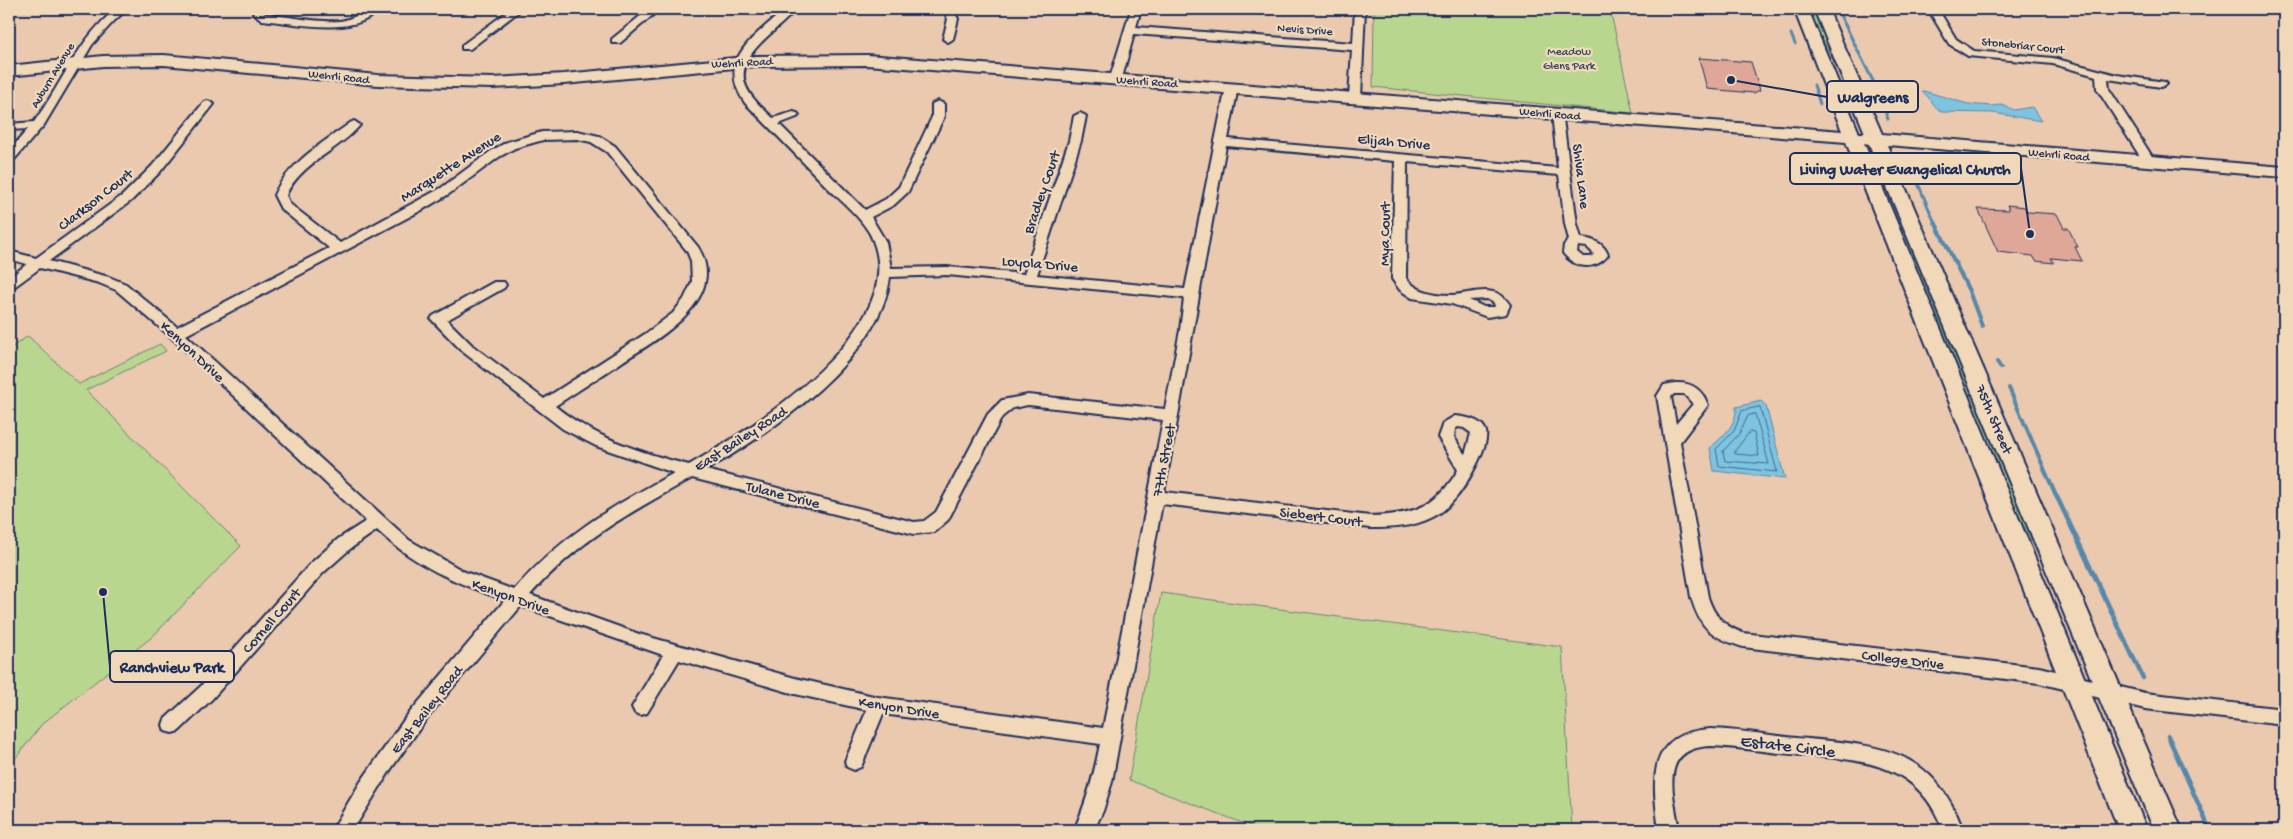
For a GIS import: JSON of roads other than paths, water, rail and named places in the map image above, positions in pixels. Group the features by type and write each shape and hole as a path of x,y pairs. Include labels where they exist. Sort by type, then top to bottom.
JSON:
{"main road":[{"name":"75th Street","path":"1801,9 2133,830"},
{"name":"75th Street","path":"1821,9 2168,830"},
{"name":"Wehrli Road","path":"9,71 75,63 164,60 378,80 492,83 564,79 739,62 817,59 867,60 1232,87 2284,172"}],"street":[{"name":"Auburn Avenue","path":"9,158 38,125 97,30 122,9"},
{"path":"257,14 267,18 340,24 361,18 375,9"},
{"path":"466,47 517,9"},
{"path":"616,41 655,9"},
{"path":"739,62 752,44 791,9"},
{"path":"836,9 887,9"},
{"path":"948,9 953,19 948,39"},
{"path":"1116,78 1136,9"},
{"path":"1355,97 1360,9"},
{"name":"Stonebriar Court","path":"1933,9 1950,40 1962,50 1983,55 2053,61 2102,75 2161,84"},
{"name":"Nevis Drive","path":"1130,30 1358,46"},
{"name":"East Bailey Road","path":"342,830 369,784 413,722 517,598 557,556 589,529 619,509 712,459 780,413 834,366 850,349 870,321 884,290 885,264 880,243 862,216 744,94 738,79 739,62"},
{"path":"2102,75 2103,89 2150,161"},
{"name":"77th Street","path":"1084,830 1093,811 1102,782 1111,737 1187,330 1191,294 1232,87"},
{"name":"Clarkson Court","path":"9,284 109,213 139,187 208,104"},
{"path":"862,216 890,202 904,189 938,117 938,104"},
{"path":"771,123 793,114"},
{"name":"Shiva Lane","path":"1558,114 1571,224 1576,242"},
{"name":"Bradley Court","path":"1029,278 1076,141 1080,116"},
{"path":"9,127 38,125"},
{"path":"339,249 285,206 280,195 282,186 291,176 354,125"},
{"name":"Marquette Avenue","path":"176,334 445,191 483,161 511,145 536,137 558,134 590,137 605,144 692,250 698,261 699,282 690,301 666,326 544,406"},
{"name":"Elijah Drive","path":"1221,142 1565,172"},
{"name":"Mya Court","path":"1401,158 1399,279 1406,290 1419,295 1453,299"},
{"name":"Kenyon Drive","path":"9,255 104,280 121,287 176,334 403,545 444,570 517,598 675,652 795,686 878,705 1111,737"},
{"name":"Loyola Drive","path":"885,273 935,270 1191,294"},
{"name":"Tulane Drive","path":"499,285 438,319 468,349 568,425 601,442 661,464 919,528 928,527 942,516 993,418 999,408 1008,402 1028,400 1171,415"},
{"name":"College Drive","path":"1672,441 1702,609 1706,617 1720,631 1743,640 2039,676 2145,700 2284,717"},
{"name":"Siebert Court","path":"1156,497 1370,522 1393,522 1433,510 1457,488 1466,470"},
{"name":"Cornell Court","path":"172,725 206,694 317,568 344,544 377,522"},
{"path":"641,707 675,652"},
{"path":"854,760 878,705"},
{"name":"Estate Circle","path":"1669,830 1663,786 1664,768 1668,758 1675,749 1686,742 1702,738 1725,738 1853,753 1876,757 1905,767 1932,788 1942,803 1953,830"}],"water":[{"path":"1922,92 1968,104 2002,105 2014,110 2032,107 2041,121 1993,113 1942,112"},
{"path":"1761,401 1766,406 1785,479 1714,471 1710,448 1732,425 1736,407"}],"waterway":[{"path":"1837,9 1875,85 1888,119"},
{"path":"1791,34 1795,44"},
{"path":"1814,85 1820,104"},
{"path":"1893,162 1911,167"},
{"path":"1911,167 1935,223"},
{"path":"1935,222 1969,291 1982,326"},
{"path":"1997,362 2001,368"},
{"path":"2009,388 2057,498"},
{"path":"2057,497 2143,678"},
{"path":"2168,736 2210,830"}],"place":[{"name":"Walgreens","path":"1731,80"},
{"name":"Living Water Evangelical Church","path":"2030,234"},
{"name":"Ranchview Park","path":"103,592"}],"park label":[{"name":"Meadow Glens Park","path":"1569,58"}]}
